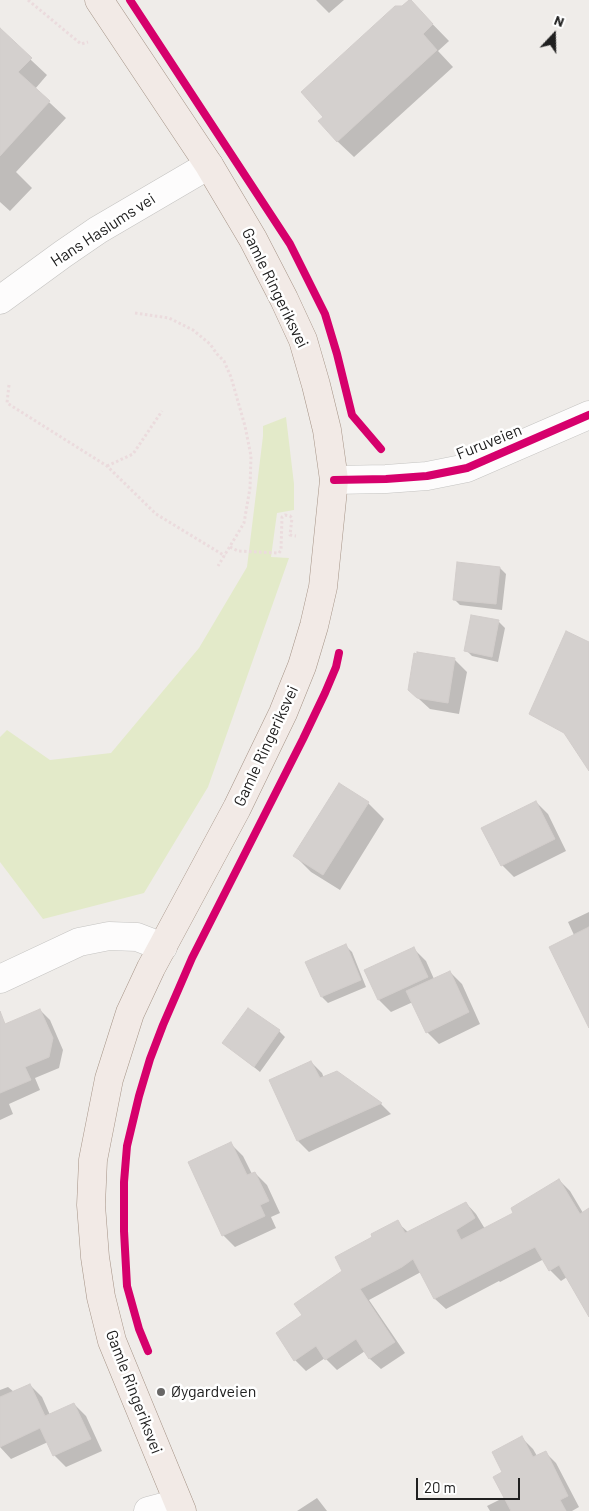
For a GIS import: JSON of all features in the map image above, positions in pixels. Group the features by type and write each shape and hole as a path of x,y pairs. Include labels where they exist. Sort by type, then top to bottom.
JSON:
{"main road":[{"name":"Gamle Ringeriksvei","path":"99,0 209,164 253,239 284,299 303,340 327,430 334,480 323,586 302,666 283,713 237,808 162,947 130,1013 109,1079 93,1160 91,1205 95,1257 101,1297 112,1341 180,1507"}],"street":[{"name":"Hans Haslums vei","path":"0,300 98,230 209,164"},
{"name":"Furuveien","path":"334,480 394,479 427,476 467,468 589,415"},
{"path":"0,979 79,942 109,936 137,937 162,947"},
{"path":"148,1511 180,1507"}],"path":[{"path":"28,0 81,44 95,40"},
{"path":"135,313 169,318 193,330 210,344 224,361 231,377 245,426 251,456 250,488 244,523 218,566"},
{"path":"9,385 7,403 107,466 156,514 225,556"},
{"path":"107,466 133,454 162,411"},
{"path":"230,547 238,551 279,553 281,550 282,517 285,515 292,518 290,531"}],"green space":[{"path":"286,417 294,484 294,510 277,513 271,557 289,558 208,787 144,893 43,919 0,862 0,737 7,730 50,760 111,753 199,648 247,567 263,426"}],"building":[{"path":"409,0 433,24 423,34 437,50 337,142 318,121 323,117 301,92 395,6 402,6"},
{"path":"0,28 32,58 18,72 50,101 0,156"},
{"path":"457,562 500,567 496,604 453,600"},
{"path":"471,615 499,620 492,657 464,651"},
{"path":"566,631 589,642 589,771 564,733 529,714"},
{"path":"417,652 455,658 448,703 417,698 408,690 414,653 417,654"},
{"path":"339,783 369,802 323,875 293,856"},
{"path":"536,801 555,839 501,866 481,828"},
{"path":"589,927 589,1028 549,947"},
{"path":"346,944 361,980 321,997 305,962"},
{"path":"414,947 428,977 378,1000 364,970"},
{"path":"450,971 469,1012 426,1033 406,991"},
{"path":"248,1008 280,1030 254,1067 222,1043"},
{"path":"40,1009 53,1038 49,1057 25,1067 31,1080 0,1093 0,1011 5,1024"},
{"path":"311,1061 320,1078 337,1071 382,1103 297,1141 269,1080"},
{"path":"231,1142 247,1175 255,1172 269,1201 260,1205 265,1216 222,1236 188,1162"},
{"path":"559,1179 580,1214 589,1208 589,1317 559,1265 549,1271 535,1247 434,1299 413,1259 402,1267 360,1289 395,1342 369,1359 356,1339 325,1360 316,1346 294,1361 276,1333 302,1315 294,1304 342,1271 335,1257 372,1237 371,1234 398,1220 405,1233 466,1202 475,1218 456,1230 461,1240 513,1213 511,1208"},
{"path":"30,1384 45,1416 74,1403 91,1439 53,1456 40,1428 0,1447 0,1397"},
{"path":"522,1436 533,1457 546,1451 568,1496 560,1500 566,1511 511,1511 493,1477 502,1472 492,1452"}],"cycle path":[{"path":"130,0 290,244 325,314 352,415 381,449"},
{"path":"334,480 427,476 467,468 589,415"},
{"path":"148,1351 139,1329 127,1286 124,1231 124,1182 127,1146 139,1096 163,1025 192,958 303,739 336,667 339,653"}],"place":[{"name":"Øygardveien","path":"161,1392"}]}
